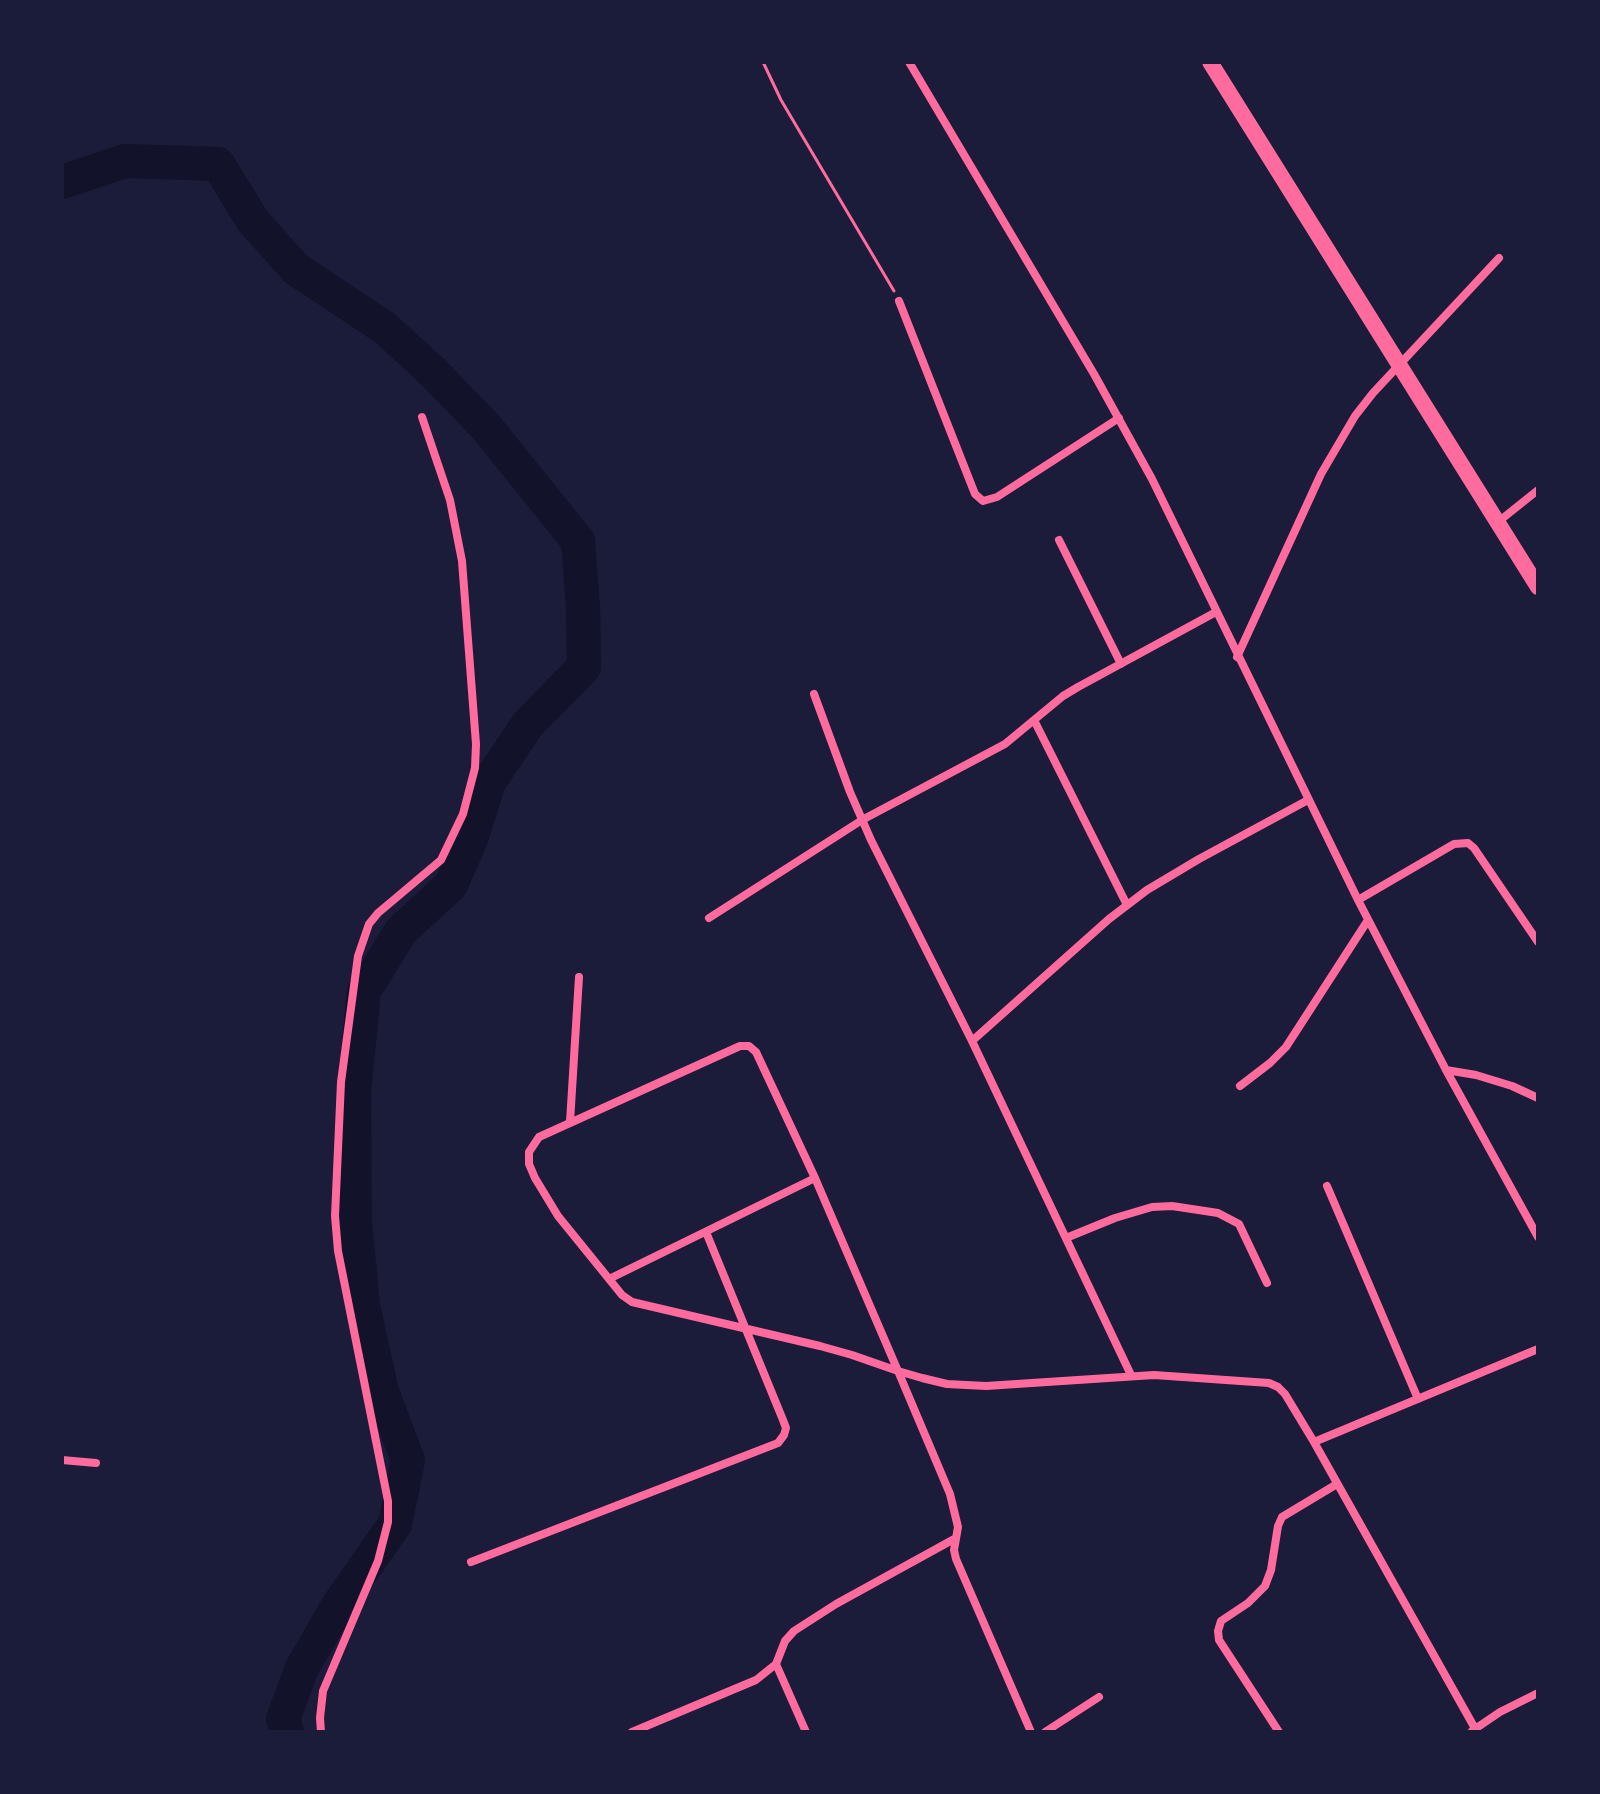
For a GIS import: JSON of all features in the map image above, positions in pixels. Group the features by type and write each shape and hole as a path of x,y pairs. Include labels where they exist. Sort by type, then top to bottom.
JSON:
{"main road":[{"path":"1211,63 1538,587"}],"street":[{"path":"909,62 1119,418 1368,920 1538,1237"},
{"path":"1237,657 1339,441 1373,393 1499,258"},
{"path":"899,301 975,494 983,501 997,497 1119,418"},
{"path":"321,1732 323,1691 378,1561 388,1522 388,1501 338,1251 335,1216 341,1082 358,956 369,924 378,913 441,860 463,814 475,768 476,744 462,561 450,500 422,417"},
{"path":"1497,522 1538,490"},
{"path":"1059,540 1121,664"},
{"path":"709,918 862,820 987,755 1035,722 1063,696 1216,612"},
{"path":"814,694 862,820 972,1041 1131,1375"},
{"path":"1035,722 1127,905"},
{"path":"972,1041 1127,905 1199,859 1308,800"},
{"path":"1358,900 1454,844 1468,843 1538,942"},
{"path":"1240,1086 1286,1047 1368,920"},
{"path":"570,1122 579,977"},
{"path":"1031,1732 956,1559 958,1527 954,1505 898,1371 815,1178 762,1061 749,1046 740,1046 539,1137 529,1152 529,1164 535,1178 558,1216 609,1279 632,1302 852,1355 898,1371 947,1384 986,1386 1131,1375 1269,1383 1285,1394 1314,1442 1474,1731 1535,1694 1538,1705"},
{"path":"1446,1070 1476,1075 1538,1098"},
{"path":"609,1279 815,1178"},
{"path":"1327,1186 1418,1399"},
{"path":"1066,1238 1152,1207 1172,1206 1218,1213 1239,1224 1267,1283"},
{"path":"471,1562 778,1443 786,1428 706,1232"},
{"path":"1314,1442 1538,1349"},
{"path":"62,1460 96,1463"},
{"path":"1279,1732 1219,1640 1218,1631 1221,1621 1248,1603 1265,1586 1282,1517 1337,1484"},
{"path":"632,1732 756,1680 776,1664 785,1641 794,1631 836,1604 956,1538"},
{"path":"776,1664 806,1732"},
{"path":"1045,1732 1099,1697"}],"path":[{"path":"763,62 781,100 899,301"}],"waterway":[{"path":"62,182 125,161 218,164 253,221 296,269 385,328 434,373 486,427 578,541 584,667 528,724 489,782 471,839 451,885 401,931 364,991 354,1092 355,1222 363,1306 382,1392 408,1460 395,1524 339,1604 302,1668 283,1719 287,1732"}]}
